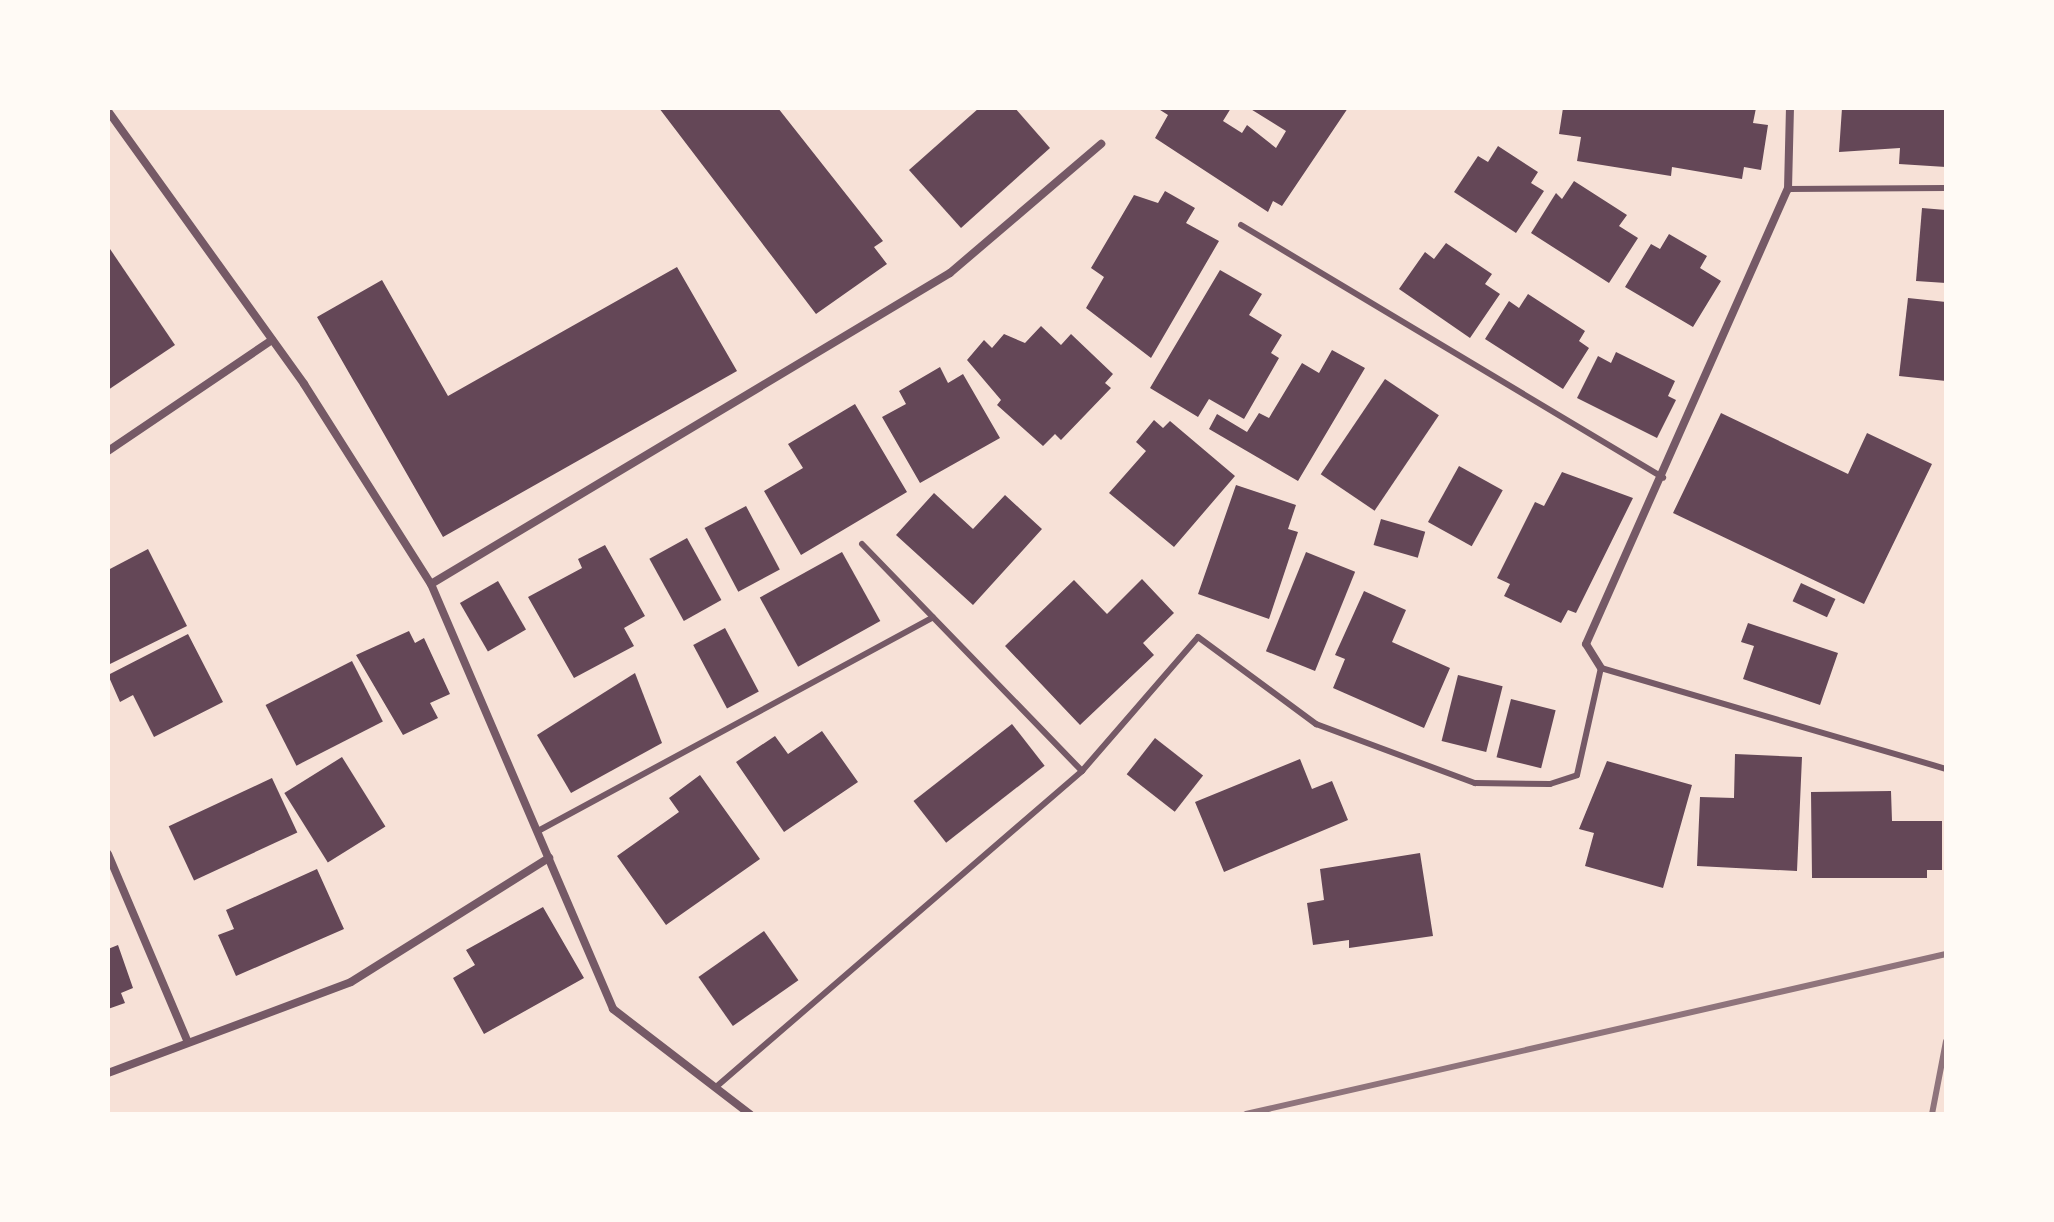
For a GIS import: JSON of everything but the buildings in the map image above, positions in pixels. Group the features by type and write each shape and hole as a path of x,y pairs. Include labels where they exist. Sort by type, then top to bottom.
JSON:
{"street":[{"path":"1601,668 1586,644 1663,478 1788,189 1790,108"},
{"path":"108,111 272,340 431,584 613,1009 750,1114"},
{"path":"431,584 950,273 1101,144"},
{"path":"108,451 272,340"},
{"path":"108,854 187,1040"},
{"path":"108,1073 187,1040 351,982 549,858"}],"lane":[{"path":"1788,189 1946,188"},
{"path":"1241,225 1663,478"},
{"path":"862,544 1082,771"},
{"path":"538,831 933,617"},
{"path":"716,1087 1082,771 1198,637 1316,724 1475,783 1550,784 1577,775 1601,668 1946,769"}],"railway":[{"path":"1246,1114 1946,954"},
{"path":"1932,1114 1946,1041"}]}
